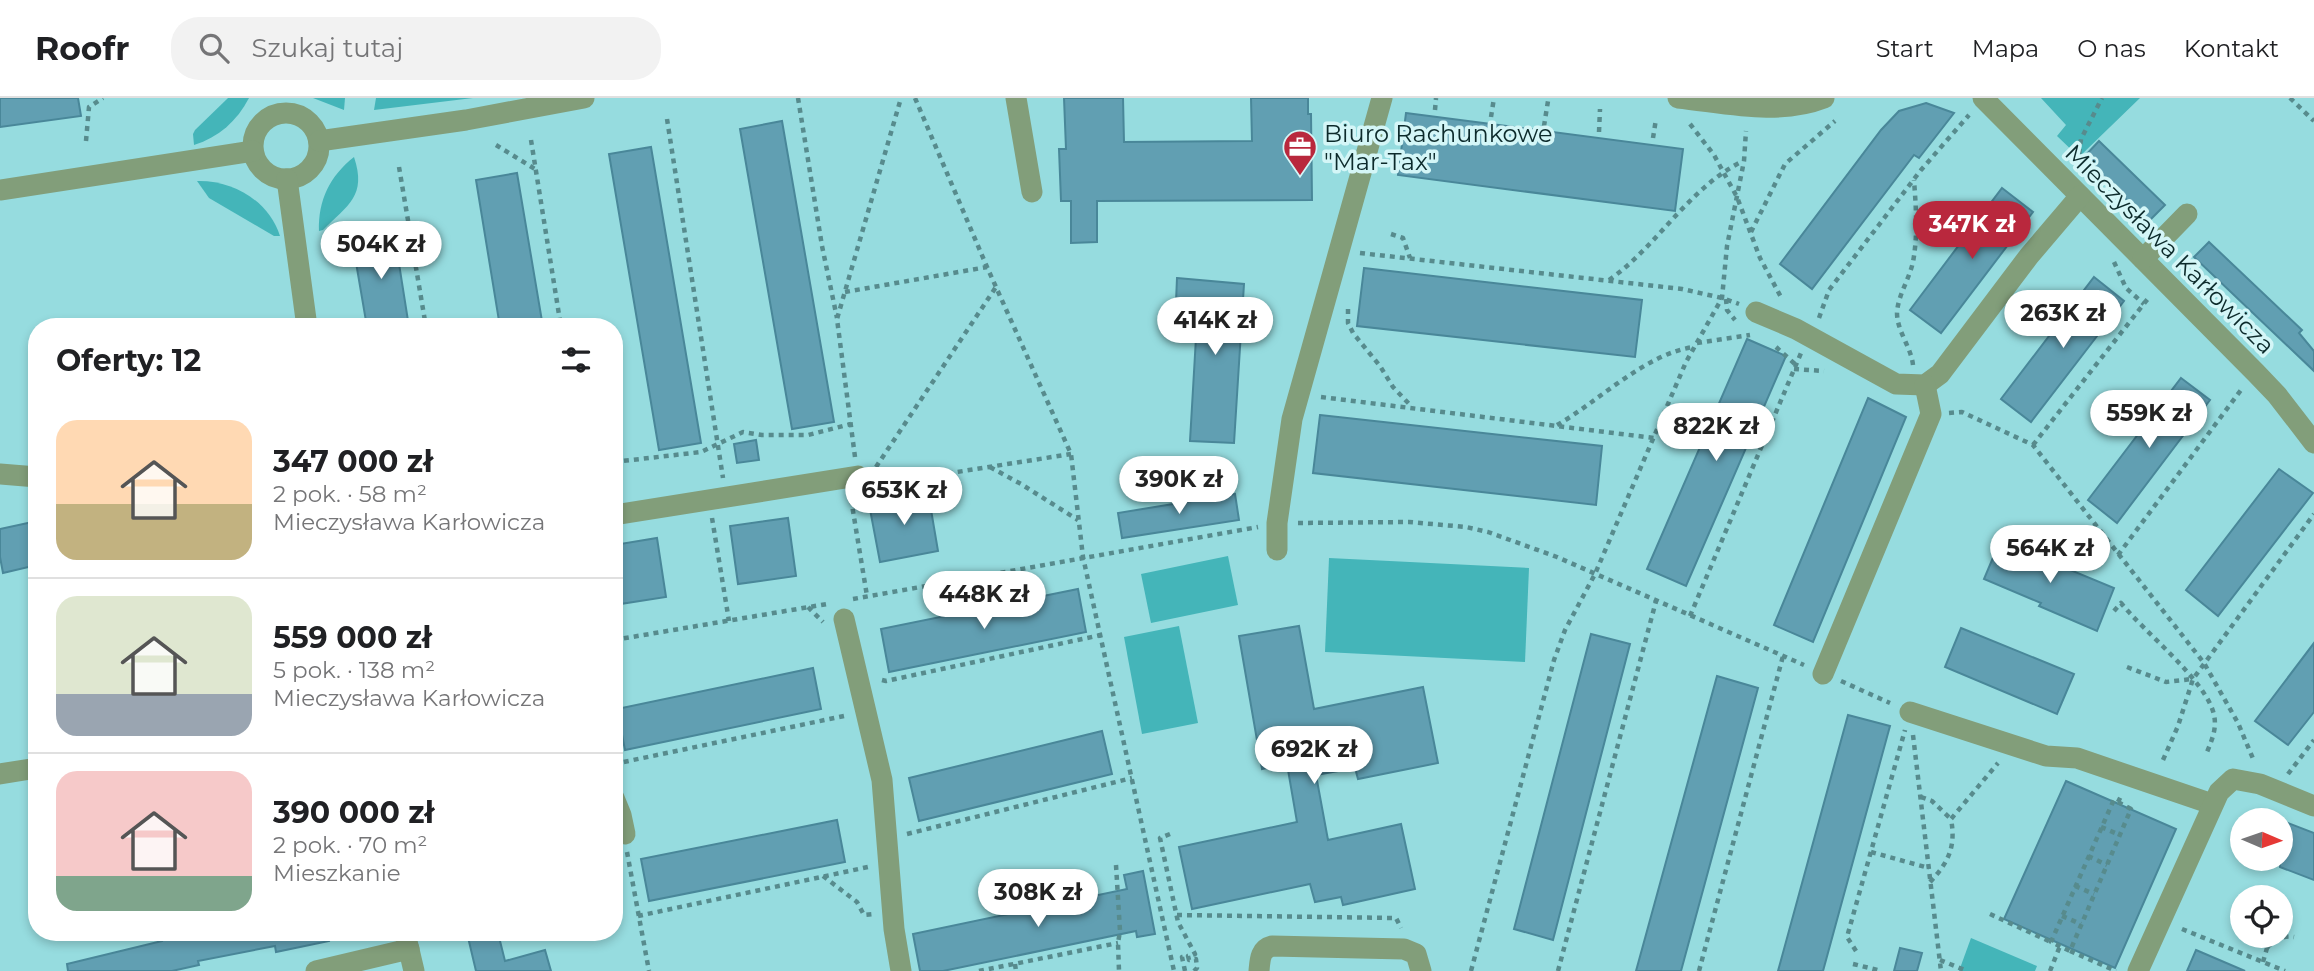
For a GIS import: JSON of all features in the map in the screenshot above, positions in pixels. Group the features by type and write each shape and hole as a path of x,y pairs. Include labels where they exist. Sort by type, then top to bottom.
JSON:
{"street":[{"path":"319,141 490,116 584,98"},
{"path":"1016,98 1032,192"},
{"path":"1278,550 1277,523 1292,419 1382,98"},
{"path":"1678,98 1779,108 1824,98"},
{"path":"276,106 304,118 314,128 319,141 315,163 298,177 287,179 279,179 265,172 255,159 253,151 254,135 276,106"},
{"name":"Mieczysława Karłowicza","path":"1976,106 2074,190 2163,278 2256,373 2314,443"},
{"path":"0,190 253,151"},
{"path":"287,179 306,318"},
{"path":"1756,312 1812,337 1896,384 1940,374 2029,256 2074,190"},
{"path":"2143,259 2187,214"},
{"path":"1824,674 1931,414 1919,379"},
{"path":"0,474 28,476"},
{"path":"623,514 852,477"},
{"path":"843,610 882,780 894,929 901,971"},
{"path":"1912,713 2046,756 2077,758 2212,804"},
{"path":"0,774 28,769"},
{"path":"2138,971 2219,792 2233,779 2260,784 2314,806"},
{"path":"623,824 625,834"},
{"path":"316,971 407,941 414,971"},
{"path":"1259,971 1261,956 1266,948 1272,946 1404,949 1416,954 1421,971"}],"path":[{"path":"86,141 89,107 103,98"},
{"path":"798,98 822,246 837,318 851,424 852,477 867,596"},
{"path":"837,318 901,98"},
{"path":"915,98 1071,454 1083,557 1174,971"},
{"path":"1435,110 1436,98"},
{"path":"1491,117 1494,98"},
{"path":"2074,190 2081,139 2102,98"},
{"path":"2290,98 2314,121"},
{"path":"1544,126 1548,101"},
{"path":"1690,616 1802,350 1812,337 1829,290 1914,179 1976,106"},
{"path":"1599,132 1600,109"},
{"path":"1653,138 1657,118"},
{"path":"667,119 718,443 717,499 729,621"},
{"path":"1750,233 1785,164 1835,121"},
{"path":"1690,124 1714,155 1737,197 1759,258 1786,307 1790,326"},
{"path":"1471,971 1564,630 1595,574 1696,345 1721,298 1727,246 1744,161 1746,131"},
{"path":"531,140 560,318"},
{"path":"496,145 536,170"},
{"path":"1607,281 1629,266 1681,210 1723,173 1744,161"},
{"path":"399,167 424,318"},
{"path":"1914,179 1917,228 1915,248 1912,265 1898,301 1897,317 1919,379"},
{"path":"1391,234 1404,238 1410,258"},
{"path":"1355,253 1682,289 1721,298 1756,312"},
{"path":"2112,255 2126,289 2144,304"},
{"path":"845,292 987,267"},
{"path":"2033,445 2163,278"},
{"path":"996,287 871,474 900,481 1071,454"},
{"path":"1348,302 1348,323 1353,333 1393,387 1413,408"},
{"path":"1556,426 1648,365 1679,349 1750,335"},
{"path":"2118,555 2178,472 2256,373"},
{"path":"1298,394 1654,438"},
{"path":"1931,414 1962,412 2033,445 2204,663 2238,723 2254,761"},
{"path":"623,461 701,452 743,432 762,435 808,435 851,424"},
{"path":"990,467 1079,521"},
{"path":"2163,760 2193,679 2314,514"},
{"path":"843,610 867,596 1277,523 1387,521 1466,527 1514,540 1912,713"},
{"path":"1558,971 1656,601"},
{"path":"2114,611 2121,603 2134,620 2193,679 2214,712 2215,730 2207,752"},
{"path":"623,639 828,604"},
{"path":"882,680 1101,635"},
{"path":"1699,971 1783,656"},
{"path":"2127,667 2166,682 2193,679"},
{"path":"623,762 866,712"},
{"path":"1912,713 1941,971"},
{"path":"1856,951 1847,937 1912,713"},
{"path":"2278,791 2314,740"},
{"path":"1951,819 2012,746"},
{"path":"2118,802 2129,776"},
{"path":"638,916 877,865 887,850 1132,778"},
{"path":"1920,797 1933,801 1951,819 1954,835 1952,850 1945,866 1930,882"},
{"path":"2051,942 2114,800 2131,809 2070,951"},
{"path":"2101,827 2120,835"},
{"path":"625,834 649,971"},
{"path":"1170,834 1160,838 1178,922 1195,954 1182,957 1185,971"},
{"path":"1871,852 1928,868"},
{"path":"2088,856 2107,865"},
{"path":"1116,865 1120,931 1119,971"},
{"path":"823,876 858,902 864,915 882,913"},
{"path":"2075,886 2094,894"},
{"path":"1990,914 2116,971"},
{"path":"2062,916 2081,924"},
{"path":"2182,929 2285,971"},
{"path":"979,971 1118,943"},
{"path":"2050,971 2060,946"},
{"path":"2263,962 2267,948"},
{"path":"1188,956 1189,960 1196,959 1197,968 1194,971"},
{"path":"1940,960 1967,971"},
{"path":"1015,964 1016,971"},
{"path":"1853,964 1882,971"}],"shaded area":[{"path":"228,98 249,98 239,114 226,127 211,138 194,145 195,130"},
{"path":"313,98 345,98 344,110"},
{"path":"376,98 473,98 374,110"},
{"path":"2041,98 2140,98 2079,157 2057,136 2066,125"},
{"path":"354,157 358,181 353,199 319,231 321,209 327,190 338,172"},
{"path":"197,181 224,184 248,195 267,212 280,236 274,236 209,198"},
{"path":"1228,556 1238,605 1151,623 1141,574"},
{"path":"1329,558 1529,568 1525,662 1325,652"},
{"path":"1179,626 1198,723 1142,734 1124,637"},
{"path":"1971,938 2037,966 2035,971 1959,971"}],"building":[{"path":"0,98 78,98 81,116 0,127"},
{"path":"1064,98 1123,98 1124,142 1252,141 1251,98 1308,98 1308,114 1311,114 1312,200 1097,201 1097,242 1071,243 1071,201 1061,201 1059,149 1066,149"},
{"path":"1926,103 1954,113 1919,158 1914,155 1812,289 1780,264 1881,130 1899,111"},
{"path":"1406,113 1683,149 1675,211 1398,175"},
{"path":"782,121 834,422 792,429 740,129"},
{"path":"2099,141 2165,205 2149,221 2083,158"},
{"path":"651,147 701,443 659,450 609,154"},
{"path":"517,173 541,318 499,318 476,180"},
{"path":"2002,188 2033,212 1941,333 1910,310"},
{"path":"394,232 408,318 365,318 352,239"},
{"path":"2209,242 2302,330 2299,333 2314,351 2314,371 2194,257"},
{"path":"1364,268 1642,300 1635,357 1357,326"},
{"path":"2094,277 2124,301 2031,422 2001,399"},
{"path":"1177,278 1244,284 1234,443 1190,441 1198,303 1176,302"},
{"path":"1747,339 1786,356 1686,586 1647,569"},
{"path":"2181,378 2210,400 2117,523 2088,500"},
{"path":"1868,398 1906,417 1813,642 1774,625"},
{"path":"1320,415 1602,446 1596,505 1313,473"},
{"path":"756,440 759,460 737,463 734,444"},
{"path":"2279,469 2313,493 2218,616 2186,590"},
{"path":"928,492 938,551 880,562 869,504"},
{"path":"1235,494 1239,520 1122,538 1118,513"},
{"path":"788,518 796,576 738,584 730,526"},
{"path":"28,523 28,567 3,573 0,529"},
{"path":"657,538 666,597 623,604 623,544"},
{"path":"2000,541 2114,588 2097,631 1984,579"},
{"path":"1078,589 1086,632 889,672 881,629"},
{"path":"1299,626 1314,709 1423,687 1438,763 1358,779 1355,768 1316,775 1328,840 1401,824 1415,889 1343,905 1341,897 1315,902 1310,884 1192,909 1179,847 1297,822 1287,764 1262,769 1239,636"},
{"path":"1961,628 2074,674 2057,714 1945,667"},
{"path":"1591,634 1630,644 1553,940 1514,929"},
{"path":"2314,643 2314,712 2288,745 2255,721"},
{"path":"813,668 821,709 625,750 623,708"},
{"path":"1717,676 1758,688 1681,971 1636,971"},
{"path":"1848,715 1890,726 1823,971 1778,971"},
{"path":"1102,731 1112,774 919,821 909,778"},
{"path":"2066,781 2176,829 2115,968 2004,919"},
{"path":"837,820 845,862 649,901 641,859"},
{"path":"2293,825 2314,833 2314,880 2292,872"},
{"path":"1143,871 1155,934 1137,937 1136,931 943,971 920,971 913,934 1127,889 1124,875"},
{"path":"162,941 329,941 276,952 275,946 198,961 199,965 172,971 68,971 67,964"},
{"path":"469,941 500,941 505,961 545,950 551,971 476,971"},
{"path":"1900,948 1922,953 1917,971 1894,971"},
{"path":"2196,950 2245,971 2187,971"}],"place":[{"name":"Biuro Rachunkowe \"Mar-Tax\"","path":"1300,177"}]}
